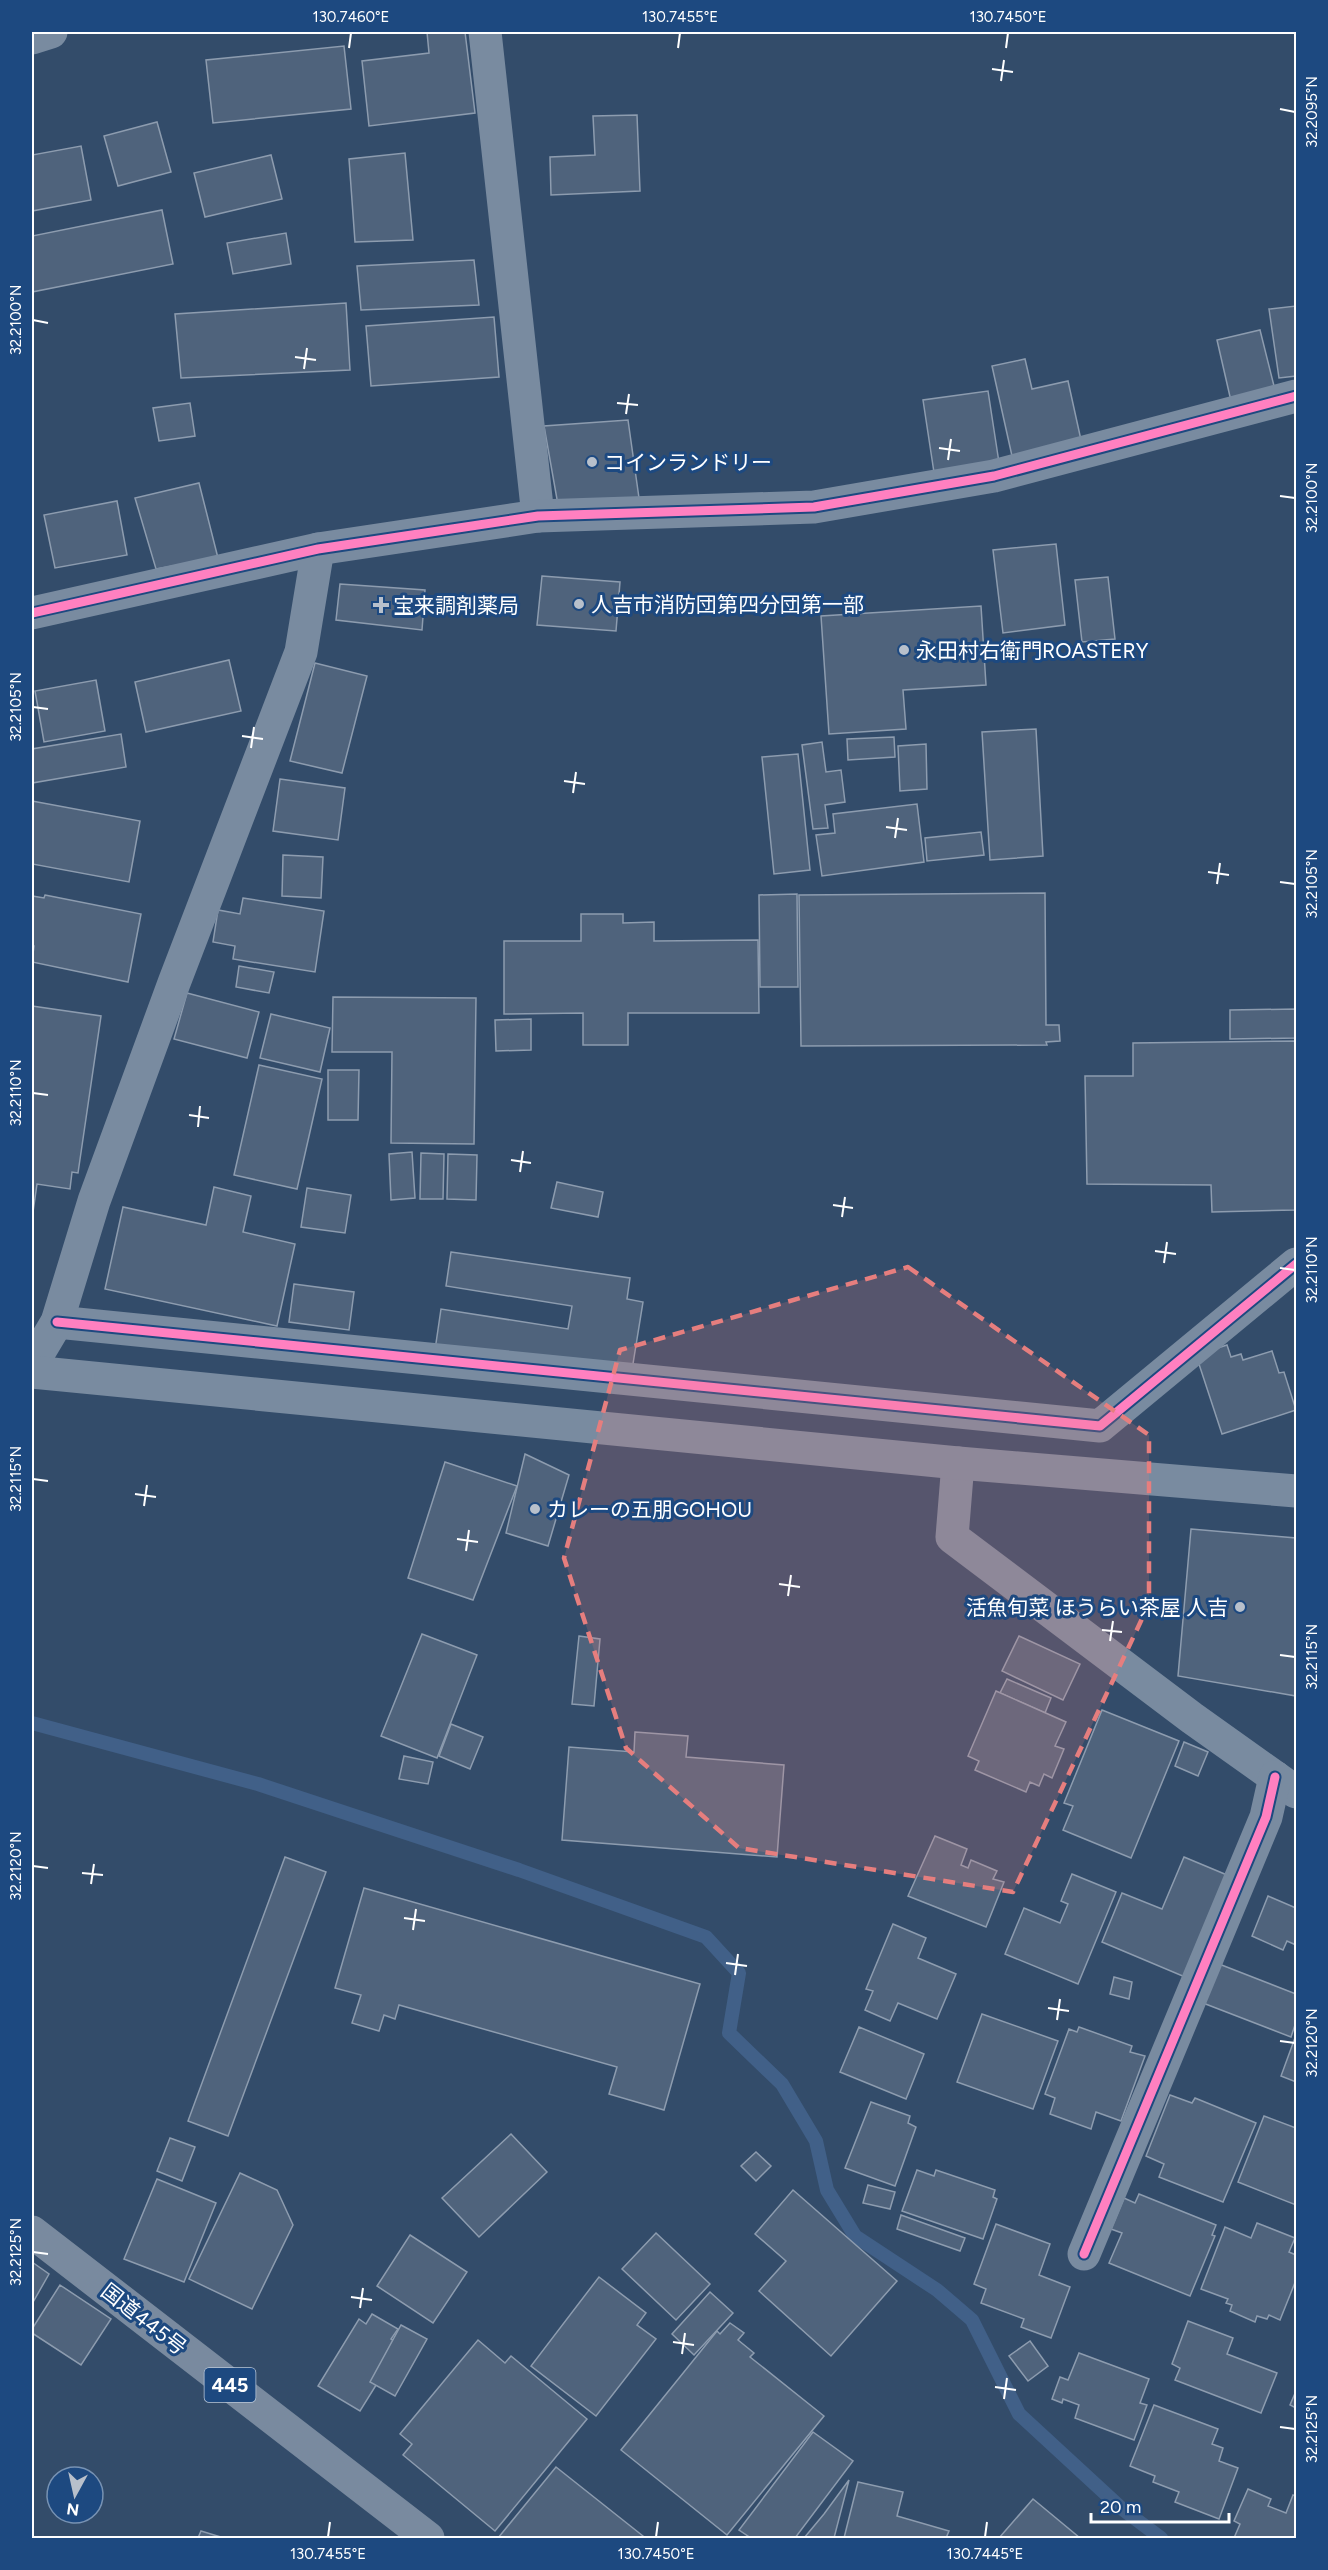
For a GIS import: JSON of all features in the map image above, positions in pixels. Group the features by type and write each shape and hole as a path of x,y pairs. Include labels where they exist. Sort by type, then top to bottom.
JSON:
{"highway":[{"name":"国道445号","path":"32,2232 428,2538"}],"street":[{"path":"32,38 51,32"},
{"path":"485,32 538,516"},
{"path":"32,613 318,549 538,516 814,507 994,476 1296,396"},
{"path":"32,1364 57,1322 94,1200 174,983 301,652 318,549"},
{"path":"57,1322 1100,1426 1296,1264"},
{"path":"32,1372 958,1463 1296,1491"},
{"path":"958,1463 952,1537 1286,1784 1266,1817 1084,2254"}],"highlighted area":[{"path":"908,1267 1149,1435 1149,1604 1013,1892 739,1848 626,1748 564,1558 620,1350"}],"building":[{"path":"427,32 465,32 475,113 369,126 362,61 429,53"},
{"path":"344,46 351,109 213,123 206,60"},
{"path":"637,115 640,191 551,195 550,157 595,155 593,116"},
{"path":"157,122 171,172 118,186 104,136"},
{"path":"81,146 91,200 32,211 32,155"},
{"path":"405,153 413,240 355,242 349,159"},
{"path":"271,155 282,199 205,217 194,173"},
{"path":"162,210 173,264 32,292 32,236"},
{"path":"286,233 291,264 233,274 227,243"},
{"path":"474,260 479,305 361,310 357,266"},
{"path":"346,303 350,370 181,378 175,314"},
{"path":"1296,306 1296,376 1279,378 1269,309"},
{"path":"494,317 499,377 371,386 366,326"},
{"path":"1260,330 1275,390 1231,401 1217,340"},
{"path":"1025,359 1032,389 1068,381 1081,440 1012,456 992,366"},
{"path":"988,391 1000,469 935,479 923,400"},
{"path":"190,403 195,436 159,441 153,408"},
{"name":"コインランドリー","path":"628,420 639,498 558,505 544,426"},
{"path":"199,483 218,558 156,569 135,498"},
{"path":"117,501 127,555 55,568 44,515"},
{"path":"1056,544 1065,625 1003,633 993,550"},
{"name":"人吉市消防団第四分団第一部","path":"542,576 620,582 616,631 537,625"},
{"path":"1108,577 1115,639 1082,642 1075,580"},
{"name":"宝来調剤薬局","path":"340,584 425,590 422,630 336,620"},
{"name":"永田村右衛門ROASTERY","path":"981,606 986,685 903,690 906,729 829,734 821,616"},
{"path":"229,660 241,711 146,732 135,682"},
{"path":"315,663 367,676 342,773 290,761"},
{"path":"96,680 105,731 44,742 35,691"},
{"path":"1036,729 1043,856 990,860 982,732"},
{"path":"121,734 126,767 32,783 32,749"},
{"path":"894,737 895,757 848,760 847,739"},
{"path":"822,742 826,772 841,770 845,802 825,805 828,828 813,829 802,745"},
{"path":"926,744 927,789 900,791 898,746"},
{"path":"798,754 810,870 774,874 762,757"},
{"path":"280,779 345,788 338,840 273,831"},
{"path":"32,801 140,821 129,882 32,864"},
{"path":"917,804 924,862 822,876 816,835 835,833 833,814"},
{"path":"981,832 984,855 927,861 925,838"},
{"path":"283,855 323,857 321,898 282,896"},
{"path":"1045,893 1046,1025 1059,1025 1060,1041 1046,1042 1047,1045 801,1046 799,895"},
{"path":"797,894 798,987 760,987 759,895"},
{"path":"45,895 141,914 128,982 32,962 34,946 32,945 32,896 44,898"},
{"path":"243,898 324,911 315,972 233,959 235,946 213,942 218,910 240,914"},
{"path":"581,914 623,914 623,923 654,922 654,941 758,940 759,1013 628,1013 628,1045 583,1045 583,1013 504,1014 504,941 581,941"},
{"path":"239,966 274,972 269,993 236,987"},
{"path":"187,993 259,1012 247,1058 174,1039"},
{"path":"333,997 476,998 474,1144 391,1143 392,1052 332,1052"},
{"path":"32,1006 101,1016 78,1173 72,1172 70,1189 37,1184 33,1212"},
{"path":"1296,1009 1296,1038 1230,1039 1230,1010"},
{"path":"271,1014 330,1028 320,1072 260,1058"},
{"path":"531,1019 531,1050 496,1051 495,1020"},
{"path":"1296,1041 1295,1210 1212,1212 1211,1185 1087,1184 1085,1076 1133,1076 1133,1043"},
{"path":"259,1065 322,1079 297,1189 234,1175"},
{"path":"328,1070 359,1070 358,1120 328,1120"},
{"path":"412,1152 415,1198 391,1200 389,1154"},
{"path":"421,1153 444,1154 443,1199 420,1199"},
{"path":"448,1154 477,1155 476,1200 447,1199"},
{"path":"557,1182 603,1192 598,1217 551,1208"},
{"path":"214,1187 251,1196 243,1232 295,1244 277,1326 105,1289 123,1207 206,1225"},
{"path":"307,1188 351,1195 345,1233 301,1227"},
{"path":"451,1252 630,1278 627,1299 643,1302 631,1376 435,1350 441,1309 568,1329 572,1306 446,1286"},
{"path":"294,1284 354,1292 349,1330 289,1322"},
{"path":"1227,1345 1231,1357 1241,1354 1243,1360 1272,1351 1279,1373 1284,1372 1296,1410 1222,1434 1196,1355"},
{"name":"カレーの五朋GOHOU","path":"525,1454 569,1475 548,1546 506,1533"},
{"path":"445,1462 517,1486 473,1600 408,1578"},
{"name":"活魚旬菜 ほうらい茶屋 人吉","path":"1191,1529 1296,1538 1296,1696 1178,1676"},
{"path":"422,1634 477,1655 437,1758 381,1736"},
{"path":"579,1636 600,1639 594,1706 572,1704"},
{"path":"1019,1636 1080,1664 1063,1700 1002,1671"},
{"path":"1007,1679 1051,1698 1045,1713 1000,1693"},
{"path":"996,1691 1066,1722 1055,1746 1064,1749 1052,1778 1044,1774 1039,1786 1030,1782 1026,1792 975,1770 979,1761 968,1756"},
{"path":"1102,1710 1179,1741 1131,1858 1063,1830 1073,1806 1064,1803"},
{"path":"451,1724 483,1737 470,1769 439,1756"},
{"path":"635,1732 688,1736 686,1757 784,1765 777,1857 562,1840 569,1747 634,1752"},
{"path":"1184,1742 1208,1752 1198,1776 1175,1766"},
{"path":"404,1756 433,1762 428,1784 399,1779"},
{"path":"935,1836 967,1849 961,1865 968,1868 971,1860 997,1871 993,1879 1004,1882 986,1927 908,1896"},
{"path":"285,1857 326,1872 228,2136 188,2121"},
{"path":"1184,1857 1227,1875 1185,1977 1102,1942 1122,1893 1162,1909"},
{"path":"1072,1874 1116,1892 1078,1984 1005,1954 1024,1908 1060,1923 1068,1904 1061,1901"},
{"path":"364,1888 700,1984 664,2110 609,2094 617,2067 399,2005 395,2019 384,2015 379,2031 352,2023 361,1995 335,1988"},
{"path":"1268,1896 1296,1908 1296,1945 1287,1941 1283,1950 1252,1936"},
{"path":"893,1924 926,1938 918,1958 956,1974 937,2019 898,2003 890,2021 865,2010 873,1991 866,1989"},
{"path":"1219,1964 1296,1994 1296,2022 1291,2037 1203,2003"},
{"path":"1114,1977 1132,1982 1129,1999 1110,1994"},
{"path":"982,2014 1058,2041 1033,2109 957,2082"},
{"path":"859,2027 924,2054 906,2099 840,2072"},
{"path":"1079,2027 1132,2046 1130,2052 1145,2056 1121,2121 1096,2112 1091,2129 1050,2114 1055,2098 1045,2094 1069,2029 1077,2032"},
{"path":"1296,2035 1296,2082 1281,2076"},
{"path":"1170,2095 1192,2103 1195,2098 1256,2123 1223,2202 1159,2177 1164,2164 1146,2156"},
{"path":"871,2102 910,2116 908,2123 916,2127 895,2186 845,2168"},
{"path":"1264,2116 1296,2128 1296,2205 1238,2182"},
{"path":"511,2134 547,2172 479,2237 442,2198"},
{"path":"170,2138 195,2147 182,2181 157,2171"},
{"path":"756,2152 771,2166 756,2181 741,2166"},
{"path":"917,2170 934,2176 936,2170 995,2190 993,2197 997,2199 983,2239 902,2211"},
{"path":"240,2173 277,2190 293,2225 252,2309 189,2279"},
{"path":"157,2179 216,2203 184,2282 124,2259"},
{"path":"868,2185 895,2192 890,2209 863,2203"},
{"path":"793,2190 897,2281 831,2356 759,2291 786,2261 755,2234"},
{"path":"1139,2194 1216,2225 1212,2235 1215,2236 1190,2296 1109,2263 1122,2233 1111,2229 1124,2198 1135,2203"},
{"path":"901,2215 965,2238 960,2251 897,2229"},
{"path":"1257,2223 1295,2238 1289,2252 1296,2255 1296,2280 1280,2320 1269,2315 1267,2319 1257,2316 1255,2322 1230,2311 1232,2305 1226,2303 1228,2299 1201,2289 1225,2227 1251,2238"},
{"path":"996,2224 1050,2244 1039,2275 1070,2287 1051,2338 1021,2327 1024,2319 981,2303 986,2289 974,2284"},
{"path":"656,2233 710,2284 676,2320 622,2269"},
{"path":"410,2235 467,2272 433,2323 377,2286"},
{"path":"32,2262 49,2274 32,2304"},
{"path":"599,2277 646,2313 637,2325 656,2339 596,2416 531,2366"},
{"path":"60,2285 111,2319 81,2365 32,2333 32,2329"},
{"path":"710,2292 733,2313 694,2355 672,2334"},
{"path":"372,2314 398,2329 391,2339 401,2345 360,2411 318,2386 359,2319 366,2324"},
{"path":"1188,2321 1233,2338 1227,2354 1277,2373 1261,2413 1175,2380 1180,2368 1172,2364"},
{"path":"730,2323 744,2333 738,2340 754,2353 750,2357 824,2416 727,2535 621,2450 717,2331 720,2334"},
{"path":"401,2325 427,2339 395,2396 370,2382"},
{"path":"478,2340 505,2363 511,2356 587,2419 495,2531 403,2455 412,2444 400,2434"},
{"path":"1030,2341 1048,2366 1028,2381 1009,2356"},
{"path":"1079,2353 1149,2379 1140,2403 1147,2405 1134,2440 1075,2418 1079,2405 1063,2399 1062,2403 1052,2399 1060,2377 1068,2380"},
{"path":"1296,2391 1296,2408 1290,2405"},
{"path":"1154,2405 1218,2429 1212,2444 1223,2448 1219,2461 1238,2468 1219,2519 1175,2502 1179,2492 1153,2482 1155,2476 1130,2466"},
{"path":"813,2432 853,2461 795,2538 751,2538 739,2530"},
{"path":"556,2467 643,2536 641,2538 498,2538"},
{"path":"849,2480 834,2538 804,2538 824,2514"},
{"path":"858,2482 903,2492 897,2516 949,2531 946,2538 844,2538"},
{"path":"1248,2489 1271,2499 1268,2506 1286,2513 1293,2495 1296,2496 1296,2538 1234,2538 1240,2524 1234,2521"},
{"path":"1033,2499 1080,2538 999,2538"},
{"path":"201,2531 224,2538 198,2538"}],"waterway":[{"path":"32,1723 258,1784 519,1870 706,1937 739,1973 729,2033 782,2084 816,2141 827,2190 855,2236 937,2290 972,2320 1019,2414 1121,2508 1161,2538"}],"cycle path":[{"path":"32,613 318,549 538,516 814,507 994,476 1296,396"},
{"path":"57,1322 1100,1426 1296,1264"},
{"path":"1084,2254 1266,1817 1275,1777"}],"place":[{"name":"コインランドリー","path":"592,462"},
{"name":"人吉市消防団第四分団第一部","path":"579,604"},
{"name":"宝来調剤薬局","path":"381,605"},
{"name":"永田村右衛門ROASTERY","path":"904,650"},
{"name":"カレーの五朋GOHOU","path":"535,1509"},
{"name":"活魚旬菜 ほうらい茶屋 人吉","path":"1240,1607"}]}
